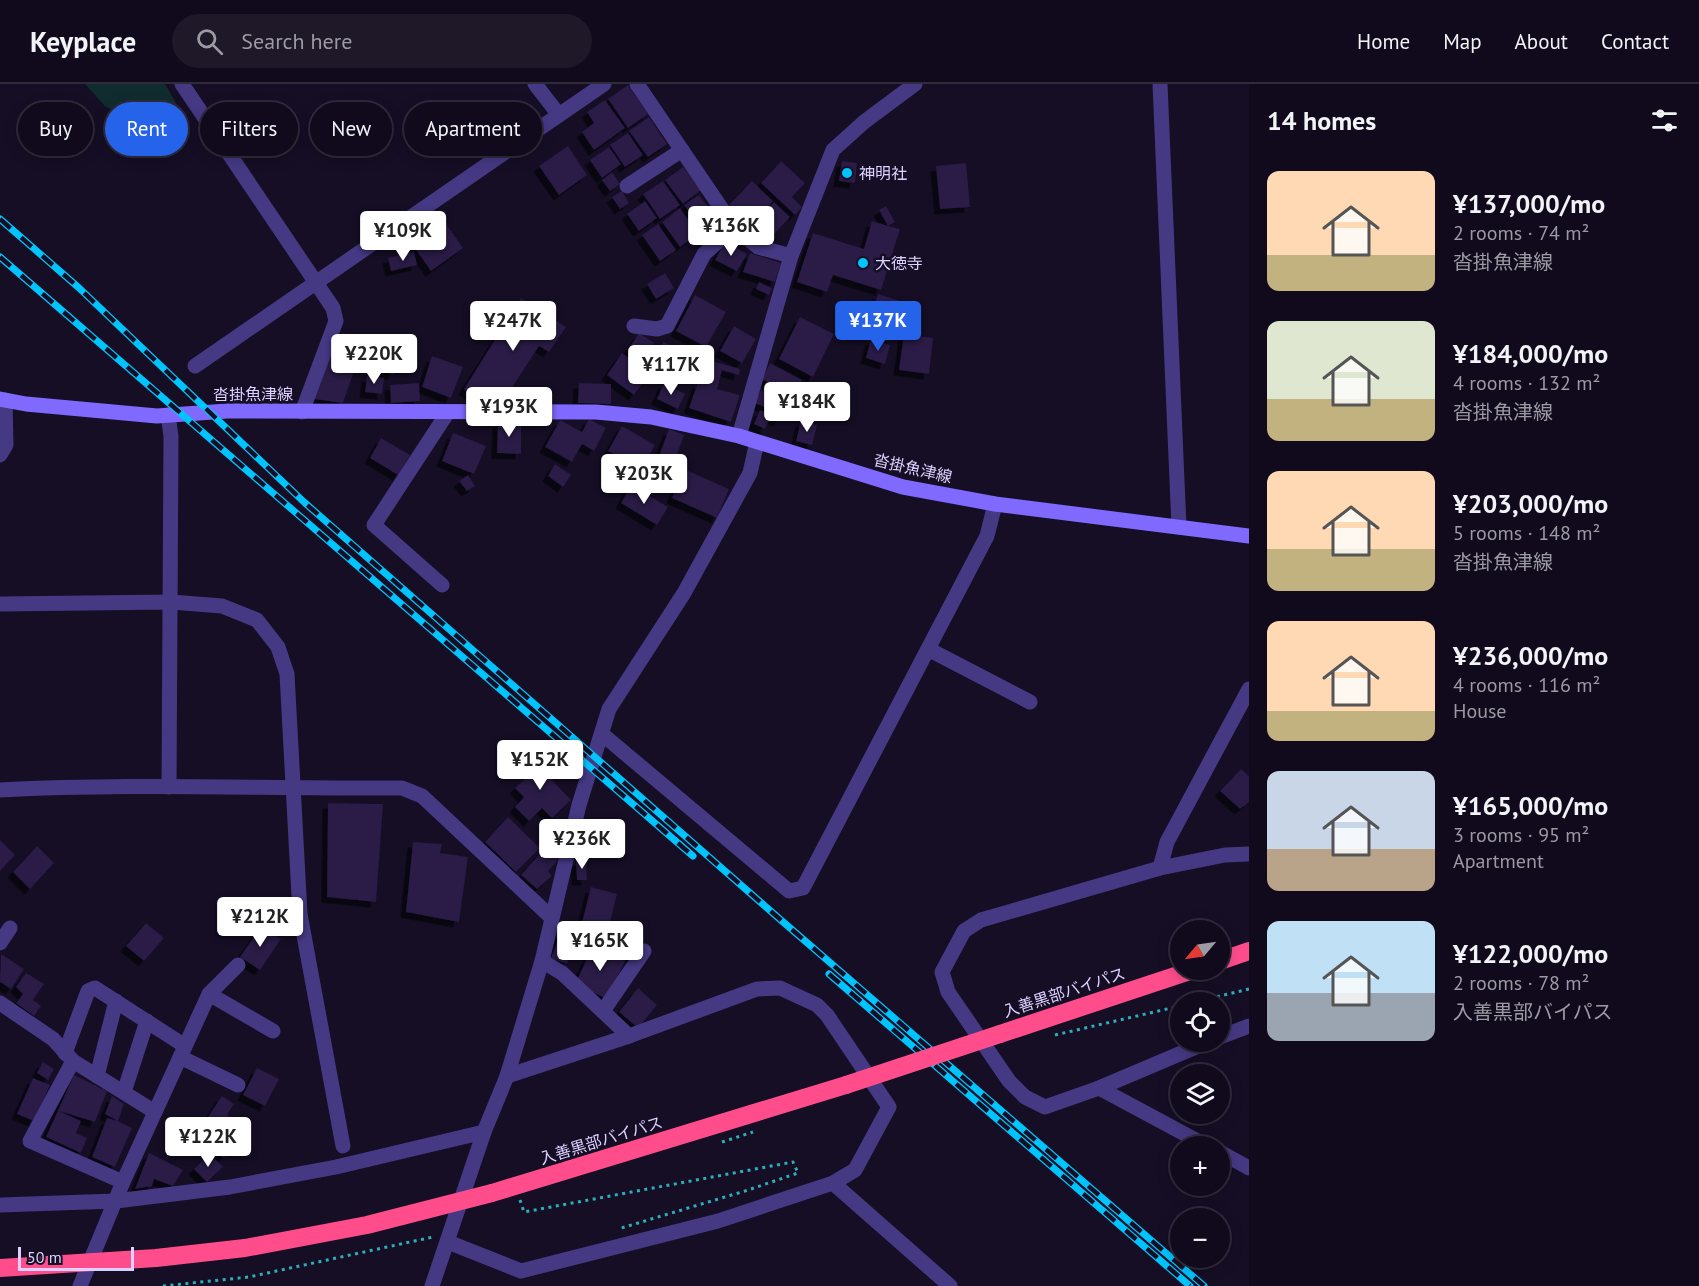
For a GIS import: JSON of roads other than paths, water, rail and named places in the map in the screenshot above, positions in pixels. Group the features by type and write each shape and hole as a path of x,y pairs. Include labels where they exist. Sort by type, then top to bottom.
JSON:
{"highway":[{"path":"1230,958 1249,951"},
{"name":"入善黒部バイパス","path":"0,1268 156,1258 245,1248 367,1225 492,1193 846,1085 1170,978"}],"main road":[{"name":"沓掛魚津線","path":"3,399 26,404 157,416 227,411 596,412 651,417 739,436 903,487 994,504 1249,536"}],"street":[{"path":"182,84 333,308 336,321 302,412"},
{"path":"535,84 559,115"},
{"path":"195,366 604,84"},
{"path":"637,84 734,226 758,248 791,256"},
{"path":"739,436 791,256 833,150 864,122 915,84"},
{"path":"1160,84 1179,527"},
{"path":"627,186 682,150"},
{"path":"634,326 657,329 667,326 704,254 734,226"},
{"path":"0,455 6,445 3,399"},
{"path":"442,585 374,525 448,412"},
{"path":"168,415 171,436 169,787"},
{"path":"432,1286 484,1132 507,1076 542,961 579,805 609,709 684,593 750,473 757,442"},
{"path":"602,734 789,891 803,888 987,536 994,504"},
{"path":"0,604 171,602 222,606 257,620 278,647 287,674 300,914 343,1146"},
{"path":"928,649 1030,702"},
{"path":"1160,868 1167,842 1249,690"},
{"path":"0,790 53,787 402,788 422,796 552,918"},
{"path":"1184,1052 1098,1088 1045,1107 1025,1097 1009,1081 948,992 942,972 964,931 981,920 1160,868 1225,855 1249,854"},
{"path":"0,943 10,928"},
{"path":"603,1011 644,951"},
{"path":"542,961 562,973 629,1036"},
{"path":"80,1286 123,1182 209,994 238,965"},
{"path":"123,1182 30,1141 69,1057 88,992 95,988 116,1001 147,1021 183,1052 238,1085"},
{"path":"449,1237 521,1271 718,1221 833,1183 855,1170 889,1107 827,1015 816,1005 780,988 757,989 629,1036 507,1076"},
{"path":"209,994 273,1031"},
{"path":"97,1076 116,1001"},
{"path":"0,1003 53,1039 69,1057 156,1112"},
{"path":"124,1092 147,1021"},
{"path":"1230,1033 1249,1026"},
{"path":"1098,1088 1188,1136"},
{"path":"0,1204 116,1202 230,1187 336,1167 484,1132"},
{"path":"1230,1158 1249,1168"},
{"path":"833,1183 950,1286"}],"railway":[{"path":"0,219 78,287 305,503 782,921 1204,1286"},
{"path":"0,257 693,856"},
{"path":"829,974 1190,1286"}],"place":[{"name":"神明社","path":"847,173"},
{"name":"大徳寺","path":"863,263"}]}
